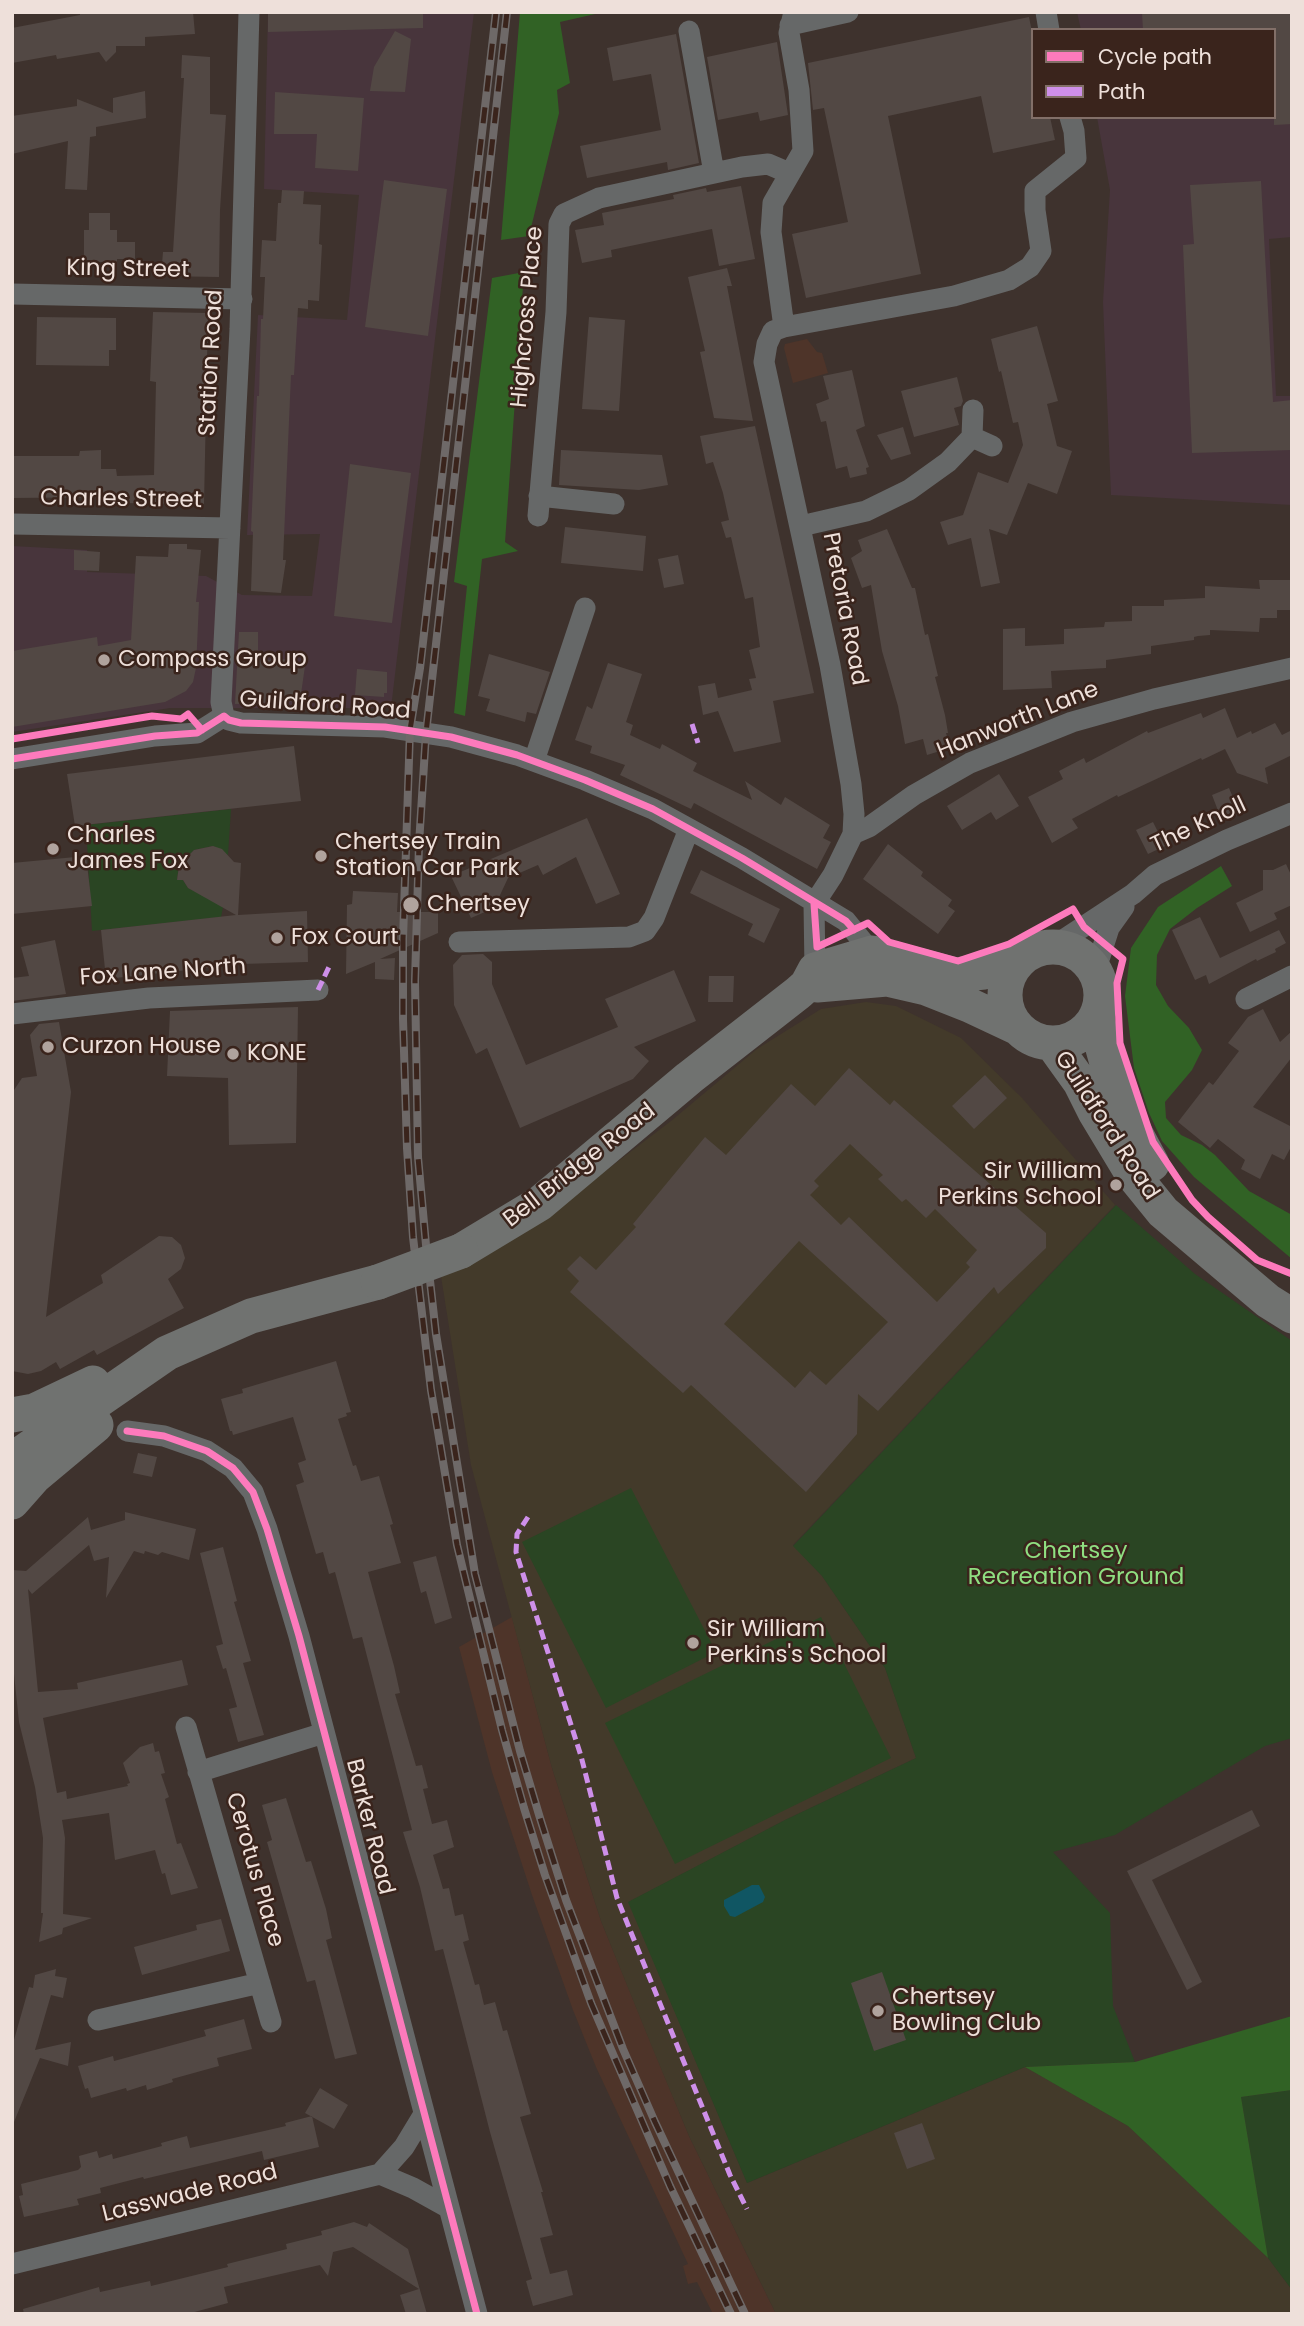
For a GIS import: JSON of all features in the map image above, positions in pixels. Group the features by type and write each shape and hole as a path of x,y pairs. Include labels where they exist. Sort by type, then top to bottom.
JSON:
{"main road":[{"path":"811,977 836,985 880,966 955,975 984,972 1019,960 1041,948 1054,946 1078,954 1095,972 1101,1000 1097,1014 1089,1026 1066,1041 1052,1043 1028,1036 1018,1028 1009,1016 1005,986 1010,972 1019,960"},
{"path":"880,966 1018,1028"},
{"name":"Bell Bridge Road","path":"12,1415 34,1410 142,1359 167,1353 251,1316 378,1282 461,1251 539,1204 811,977"},
{"name":"Guildford Road","path":"1097,1014 1116,1099 1156,1171 1177,1200 1192,1236"},
{"name":"Guildford Road","path":"1052,1043 1080,1082 1133,1175 1163,1212 1268,1301 1292,1316"},
{"path":"12,1502 35,1476 129,1399 167,1353"},
{"name":"Bell Bridge Road","path":"12,1460 167,1353"}],"street":[{"name":"Station Road","path":"224,716 221,702 242,299 249,12"},
{"path":"848,12 792,18 789,33 799,90 803,151 773,203 771,232 784,327 954,296 1009,280 1030,267 1041,251 1035,191 1076,158 1071,119"},
{"path":"690,31 714,173"},
{"name":"Highcross Place","path":"614,504 539,506 556,312 559,224 564,214 599,198 714,173 768,164 789,173"},
{"name":"King Street","path":"12,294 242,299"},
{"name":"Pretoria Road","path":"784,327 773,331 767,344 764,362 801,526 852,785 855,814 853,834"},
{"path":"801,526 866,511 909,490 948,461 972,437 973,410"},
{"path":"972,437 992,446"},
{"name":"Charles Street","path":"12,524 230,528"},
{"path":"534,761 585,608"},
{"name":"Hanworth Lane","path":"853,834 882,818 914,794 970,764 1072,722 1154,699 1292,668"},
{"name":"Guildford Road","path":"12,759 155,736 197,733 224,716 241,723 385,727 451,737 534,761 653,809 743,858 814,904 846,921 880,966"},
{"name":"The Knoll","path":"1054,946 1179,862 1292,813"},
{"path":"459,942 629,937 645,930 654,918 689,829"},
{"path":"811,977 817,947 814,904 833,875 853,834"},
{"name":"The Knoll","path":"1095,972 1109,928 1133,894"},
{"path":"1246,999 1292,975"},
{"name":"Fox Lane North","path":"12,1014 149,998 318,990"},
{"name":"Barker Road","path":"127,1431 164,1436 206,1451 233,1468 253,1492 299,1636 477,2314"},
{"name":"Cerotus Place","path":"187,1727 271,2022"},
{"name":"Cerotus Place","path":"198,1772 324,1733"},
{"name":"Cerotus Place","path":"97,2020 260,1983"},
{"path":"424,2114 404,2147 380,2174 449,2208"},
{"name":"Lasswade Road","path":"12,2264 380,2174"}],"shaded area":[{"path":"268,12 474,12 391,708 170,708 12,732 12,546 87,550 87,572 206,576 242,595 312,596 320,534 247,535 258,315 347,320 359,195 264,189"},
{"path":"1077,12 1292,12 1292,237 1269,239 1276,396 1292,396 1292,505 1111,495 1103,302 1110,190 1097,119 1276,119 1276,28 1081,28"},
{"path":"807,339 817,352 822,353 828,373 793,383 785,344"},
{"name":"Sir William Perkins's School","path":"866,1002 896,1006 961,1038 1022,1098 1115,1205 793,1545 822,1576 885,1668 916,1758 785,1820 629,1902 747,2183 1025,2067 1128,2126 1268,2258 1292,2290 1292,2314 776,2314 689,2136 601,1921 552,1768 471,1465 440,1270 558,1207 671,1121 757,1049 821,1009"},
{"path":"512,1617 552,1768 601,1921 689,2136 776,2314 713,2314 697,2282 688,2284 683,2266 688,2264 596,2067 573,2010 492,1772 459,1647"}],"green space":[{"path":"520,12 604,12 560,22 570,83 557,90 559,113 529,236 501,240"},
{"path":"524,272 505,542 518,551 482,559 465,716 454,713 467,586 454,582 492,278"},
{"path":"231,809 228,855 213,846 194,850 185,859 180,859 177,879 183,880 188,888 205,896 226,893 221,917 92,931 86,825"},
{"path":"1221,866 1232,886 1170,929 1157,955 1156,985 1168,1006 1189,1028 1202,1050 1192,1070 1165,1102 1166,1118 1181,1135 1215,1155 1249,1191 1292,1215 1292,1259 1194,1177 1162,1141 1149,1113 1134,1068 1125,996 1131,948 1158,907"},
{"name":"Chertsey Recreation Ground","path":"1116,1205 1195,1274 1292,1341 1292,1738 1265,1746 1115,1835 1053,1852 1110,1913 1113,2006 1135,2062 1025,2067 747,2183 628,1902 785,1820 916,1758 885,1668 822,1576 793,1546"},
{"path":"631,1488 716,1652 606,1708 522,1542"},
{"path":"821,1617 891,1758 675,1864 605,1723"},
{"path":"1292,2016 1292,2090 1241,2097 1268,2258 1128,2126 1025,2067 1135,2062"},
{"path":"1292,2090 1292,2290 1268,2258 1241,2097"}],"water":[{"path":"752,1885 759,1885 765,1897 763,1902 735,1917 730,1916 724,1906 724,1900"}],"building":[{"path":"80,12 193,12 195,34 145,37 145,46 116,46 116,52 106,62 99,52 57,59 56,55 12,63 12,28 80,15"},
{"path":"268,12 423,12 423,28 268,32"},
{"path":"1142,12 1292,12 1292,124 1274,125 1276,28 1143,28"},
{"path":"1029,17 1031,119 1050,119 1055,140 993,153 981,96 888,116 921,274 806,298 792,234 848,222 824,108 813,110 808,63"},
{"path":"395,31 411,39 405,92 370,91 374,67"},
{"path":"676,34 699,163 668,170 667,162 587,178 580,146 661,130 651,74 613,81 607,48"},
{"path":"777,42 788,115 760,121 758,112 718,120 707,57"},
{"path":"182,55 210,57 210,114 226,115 219,277 161,276 163,252 173,252 184,78 181,78"},
{"path":"145,91 146,118 96,127 96,136 90,137 87,190 65,189 68,141 12,154 12,116 77,106 77,99 113,113 113,98"},
{"path":"275,92 364,98 358,171 315,168 317,134 274,134"},
{"path":"384,180 447,189 428,336 365,327"},
{"path":"1261,181 1273,402 1292,400 1292,450 1192,453 1183,245 1194,244 1190,185"},
{"path":"741,186 755,259 719,266 712,229 611,250 612,257 582,263 575,230 604,225 602,213 674,199 673,195 706,188 707,192"},
{"path":"282,190 304,191 303,204 321,205 319,244 322,245 319,301 308,300 308,309 298,308 294,375 291,375 283,560 286,560 281,593 251,591 251,531 265,277 260,277 262,240 276,241 278,203 281,203"},
{"path":"89,213 110,213 110,230 117,230 117,242 135,242 135,259 84,262 84,230 89,230"},
{"path":"727,268 732,286 727,286 753,421 714,418 700,352 705,351 688,277"},
{"path":"153,312 208,313 204,504 117,503 117,497 12,498 12,456 79,456 80,451 101,450 101,469 116,469 117,476 154,475 156,382 150,381"},
{"path":"37,317 116,318 116,350 109,350 109,366 36,365"},
{"path":"589,317 625,320 619,411 582,409"},
{"path":"1037,326 1058,401 1047,404 1057,446 1072,451 1057,494 1028,483 1007,535 989,529 1000,583 981,587 971,538 948,545 940,522 963,515 978,472 1008,483 1023,445 1018,422 1013,423 991,339"},
{"path":"852,370 865,426 856,430 869,467 866,468 867,474 850,478 847,466 836,469 826,421 821,422 816,404 829,399 823,376"},
{"path":"957,377 963,401 961,406 954,408 959,425 914,437 901,391"},
{"path":"755,426 814,693 773,701 781,742 734,752 718,711 703,715 698,686 715,683 718,698 752,690 749,679 756,678 749,650 760,647 753,597 745,599 731,537 726,538 721,522 729,520 723,493 713,462 706,464 700,436"},
{"path":"903,427 911,454 891,460 877,435"},
{"path":"561,450 662,455 668,485 639,490 559,485"},
{"path":"350,464 411,473 392,623 334,616"},
{"path":"565,527 646,536 643,571 561,563"},
{"path":"887,529 912,588 915,588 925,635 928,634 938,676 935,677 945,715 950,748 927,755 923,739 905,744 898,706 882,651 871,585 862,588 851,558 862,551 858,540"},
{"name":"Compass Group","path":"169,544 187,544 187,549 201,550 196,602 199,602 196,668 193,682 186,691 165,702 12,727 12,651 97,637 98,646 131,640 136,556 168,557"},
{"path":"74,550 100,552 99,571 74,570"},
{"path":"678,555 684,584 664,588 658,559"},
{"path":"1259,580 1292,580 1292,610 1277,610 1277,618 1260,618 1259,632 1210,630 1210,635 1194,637 1194,640 1151,646 1151,654 1106,660 1106,668 1051,671 1052,688 1003,690 1003,629 1025,628 1025,646 1064,644 1064,629 1104,627 1105,622 1132,621 1132,606 1164,606 1164,600 1205,598 1205,586 1260,589"},
{"path":"239,632 258,632 258,660 298,659 297,666 305,666 300,701 235,704"},
{"path":"489,654 550,672 536,714 527,712 525,722 486,711 490,699 478,696"},
{"path":"608,663 642,674 626,722 633,725 630,735 660,749 662,744 697,763 693,771 752,800 745,781 781,805 785,797 830,825 823,838 831,842 817,869 694,803 691,809 620,775 625,765 590,753 592,746 575,740 587,706 592,709"},
{"path":"357,669 387,672 387,693 384,693 384,697 355,695"},
{"path":"1225,708 1237,738 1275,723 1282,735 1292,730 1292,755 1265,768 1268,784 1237,773 1225,749 1118,797 1117,795 1072,819 1078,828 1052,843 1028,797 1063,779 1059,771 1084,758 1086,763 1147,731 1148,733 1201,713 1203,718"},
{"path":"294,746 301,801 75,826 67,774"},
{"path":"999,774 1019,806 996,820 991,812 962,830 947,806"},
{"path":"1229,788 1240,814 1222,821 1212,795"},
{"path":"587,818 620,894 596,904 576,857 543,875 538,865 508,878 494,908 471,918 451,876"},
{"path":"1153,822 1165,846 1148,854 1136,830"},
{"path":"888,844 923,872 921,876 952,900 948,906 955,911 938,934 863,879"},
{"path":"213,846 222,849 234,862 241,863 238,915 307,911 308,962 242,964 106,979 101,930 236,915 188,888 183,880 177,880 180,859 185,859 194,850"},
{"path":"86,856 92,906 12,914 12,863"},
{"path":"1286,864 1292,877 1292,905 1274,913 1277,919 1250,932 1236,903 1263,890 1263,870 1273,870"},
{"path":"701,870 780,909 764,943 748,935 753,924 690,893"},
{"path":"353,891 398,893 397,912 438,912 438,933 380,959 395,958 394,980 375,979 375,962 346,974 347,905 352,904"},
{"path":"1200,917 1220,958 1279,930 1286,943 1275,949 1276,952 1257,961 1256,959 1209,984 1206,975 1195,980 1172,930"},
{"path":"55,940 66,994 12,1001 12,978 29,976 21,947"},
{"path":"483,954 492,962 492,984 526,1065 618,1027 605,999 674,970 696,1021 634,1047 649,1061 633,1079 520,1128 487,1048 476,1054 454,1005 453,965 462,955"},
{"path":"709,976 734,976 733,1002 708,1002"},
{"name":"KONE","path":"298,1007 296,1143 229,1145 228,1078 167,1076 170,1011"},
{"path":"1263,1009 1280,1042 1292,1031 1292,1057 1253,1107 1292,1127 1292,1145 1284,1160 1272,1154 1260,1179 1241,1169 1245,1160 1218,1139 1210,1148 1178,1122 1209,1082 1213,1085 1239,1051 1228,1043 1248,1017"},
{"path":"59,1022 71,1092 46,1317 103,1283 101,1275 159,1236 172,1237 181,1245 185,1258 181,1269 168,1279 184,1308 97,1355 94,1350 60,1369 56,1362 41,1371 28,1374 12,1371 12,1093 22,1078 37,1076 30,1035 39,1024"},
{"path":"849,1068 890,1105 894,1100 1046,1233 1046,1248 998,1294 994,1287 878,1411 858,1394 857,1434 806,1492 691,1385 683,1393 570,1292 579,1281 567,1269 580,1256 596,1270 636,1227 633,1224 705,1137 726,1155 791,1084 815,1106","holes":["850,1144 883,1175 878,1179 902,1202 906,1199 926,1218 935,1209 977,1250 966,1263 970,1267 937,1302 849,1217 841,1225 810,1195 819,1186 814,1181","799,1241 888,1322 826,1385 810,1371 795,1388 724,1324"]},
{"path":"985,1075 1007,1098 974,1129 952,1106"},
{"path":"336,1361 351,1412 338,1419 353,1466 356,1465 361,1481 379,1476 401,1563 368,1572 400,1693 395,1694 416,1766 422,1765 428,1788 423,1789 432,1824 447,1820 454,1847 433,1855 443,1889 449,1888 455,1916 463,1914 469,1940 463,1942 475,1985 479,1984 484,2005 495,2002 503,2031 507,2030 531,2114 520,2117 553,2235 540,2238 550,2274 567,2270 573,2295 533,2306 526,2281 532,2279 490,2132 443,1949 435,1951 420,1887 403,1832 412,1830 362,1637 353,1639 335,1572 329,1574 323,1552 316,1554 296,1485 304,1482 298,1463 306,1460 293,1417 233,1435 221,1399 243,1393 242,1389"},
{"path":"138,1453 157,1457 152,1477 133,1473"},
{"path":"125,1512 196,1529 189,1560 162,1552 158,1555 134,1551 106,1598 109,1557 94,1561 89,1545 32,1594 28,1589 38,1692 78,1689 77,1683 182,1660 188,1685 43,1718 57,1793 66,1791 67,1799 128,1786 130,1783 123,1763 140,1747 153,1743 155,1752 159,1751 165,1773 161,1774 169,1797 165,1799 177,1844 181,1843 198,1888 171,1895 155,1850 115,1860 109,1813 62,1820 65,1838 63,1914 92,1918 63,1928 62,1934 39,1942 43,1913 43,1838 35,1787 19,1722 12,1655 12,1570 26,1571 88,1517 91,1530 125,1520"},
{"path":"223,1547 237,1601 234,1602 251,1661 243,1663 264,1735 238,1742 229,1709 237,1707 226,1668 223,1669 216,1646 223,1644 200,1553"},
{"path":"436,1556 452,1618 435,1624 426,1591 421,1593 413,1562"},
{"path":"286,1798 306,1862 311,1861 326,1909 332,1938 326,1940 357,2054 335,2059 315,1980 307,1982 267,1842 272,1840 262,1805"},
{"path":"1252,1810 1260,1826 1152,1880 1202,1982 1187,1990 1127,1871"},
{"path":"221,1919 230,1951 142,1975 134,1947 197,1930 196,1925"},
{"path":"56,1969 55,1976 67,1978 63,1998 51,1995 35,2050 71,2042 68,2066 40,2058 12,2127 12,2047 35,1975"},
{"name":"Chertsey Bowling Club","path":"882,1972 906,2040 874,2051 851,1983"},
{"path":"244,2019 252,2049 217,2058 219,2066 172,2079 173,2082 147,2090 146,2085 91,2098 88,2088 85,2089 78,2066 113,2056 114,2061 206,2036 204,2030"},
{"path":"320,2088 348,2105 334,2129 305,2113"},
{"path":"312,2116 319,2147 264,2160 262,2151 144,2179 143,2177 100,2188 101,2193 77,2199 79,2205 24,2217 19,2196 23,2195 21,2184 78,2170 81,2167 79,2156 97,2151 99,2158 112,2154 113,2159 162,2146 161,2143 187,2136 190,2148 286,2126 285,2123"},
{"path":"922,2123 935,2159 907,2169 894,2133"},
{"path":"354,2222 367,2227 369,2223 408,2249 427,2314 406,2314 400,2295 419,2289 353,2247 333,2252 328,2276 320,2265 224,2287 228,2303 187,2314 24,2314 23,2309 99,2287 100,2292 150,2281 151,2286 228,2267 227,2264 287,2249 286,2244 322,2235 321,2231"}],"railway":[{"path":"496,12 420,668 410,730 403,1019 413,1237 431,1390 457,1545 524,1808 591,2003 670,2186 731,2314"},
{"path":"507,12 426,733 415,981 418,1157 426,1245 436,1334 475,1574 520,1751 566,1900 623,2049 745,2314"}],"marked path":[{"path":"692,724 698,743"},
{"path":"318,990 329,967"},
{"path":"528,1517 517,1534 516,1552 581,1756 617,1898 730,2175 747,2209"}],"cycle path":[{"path":"12,739 152,716 181,719 188,714 202,730"},
{"path":"12,759 155,736 197,733 224,716 241,723 385,727 451,737 517,755 653,809 742,858 846,921 854,930"},
{"path":"814,904 817,947 868,923 889,942 958,961 1009,944 1073,909 1084,927 1123,959 1117,983 1120,1043 1153,1142 1192,1200 1208,1217 1257,1260 1292,1274"},
{"path":"127,1431 164,1436 207,1451 233,1468 253,1492 299,1636 477,2314"}],"place":[{"name":"Compass Group","path":"104,660"},
{"name":"Charles James Fox","path":"53,849"},
{"name":"Chertsey Train Station Car Park","path":"321,856"},
{"name":"Chertsey","path":"411,905"},
{"name":"Fox Court","path":"277,938"},
{"name":"Curzon House","path":"48,1047"},
{"name":"KONE","path":"233,1054"},
{"name":"Sir William Perkins School","path":"1116,1185"},
{"name":"Sir William Perkins's School","path":"693,1643"},
{"name":"Chertsey Bowling Club","path":"878,2011"}]}
